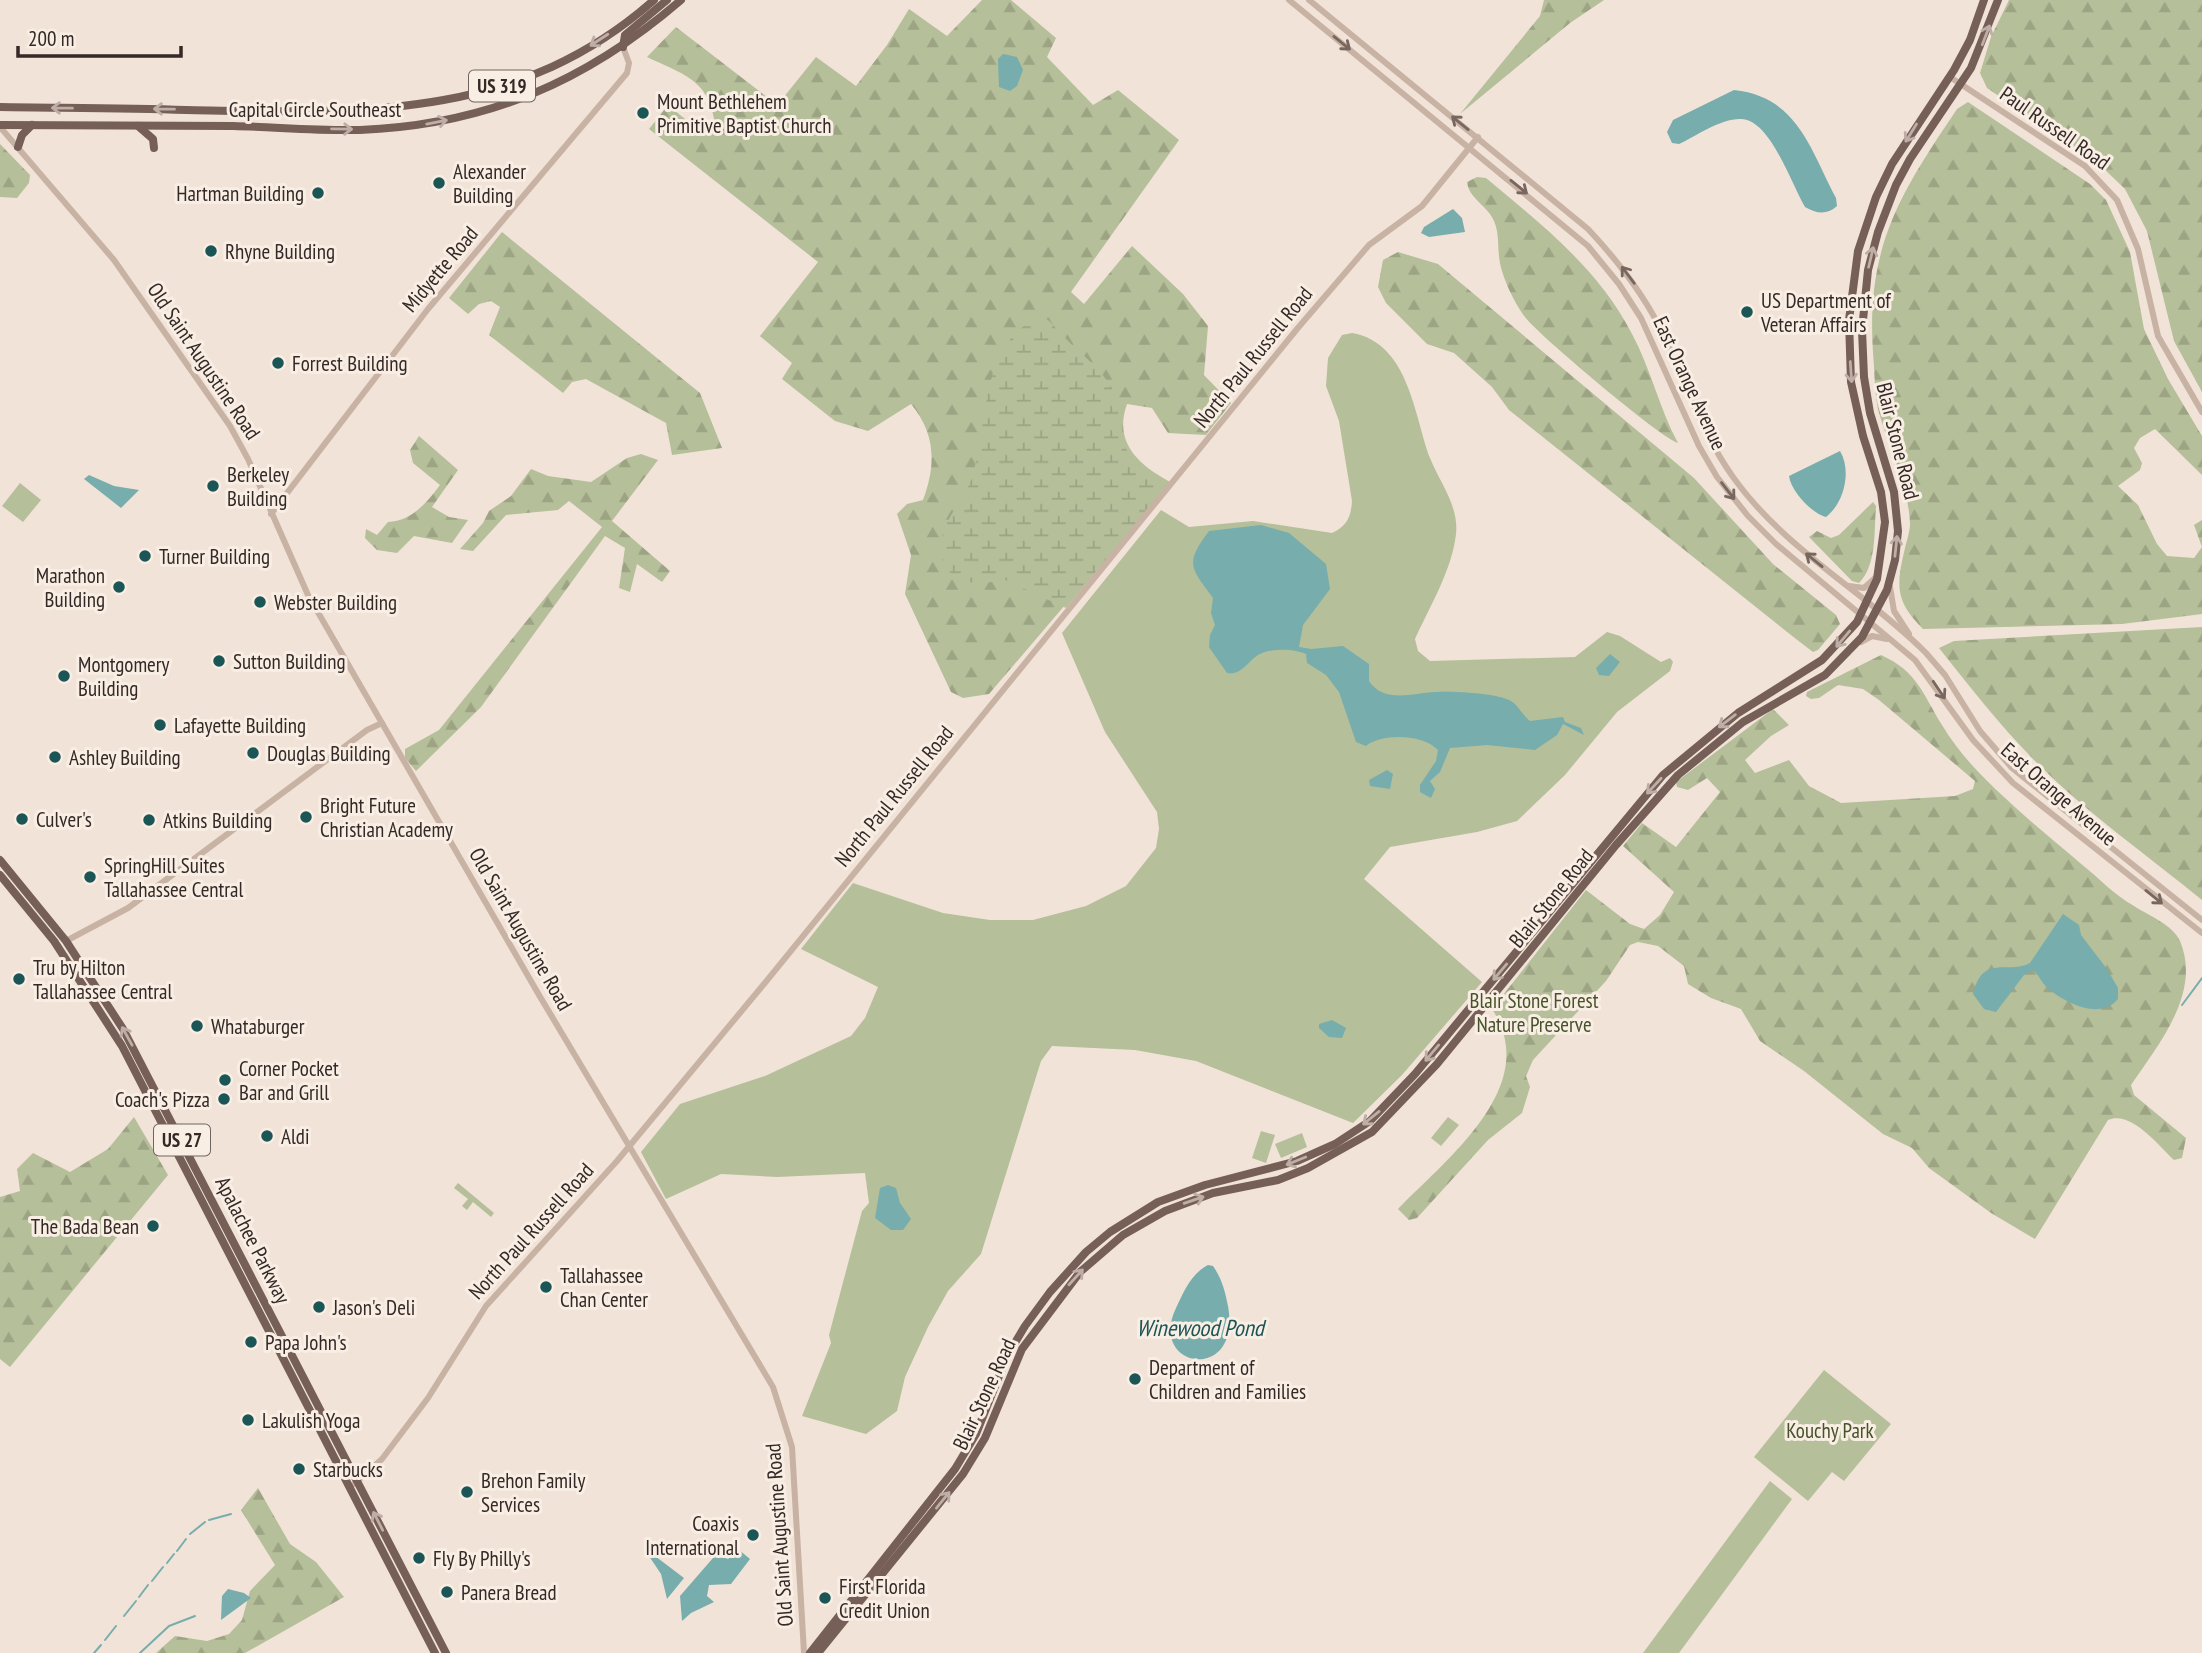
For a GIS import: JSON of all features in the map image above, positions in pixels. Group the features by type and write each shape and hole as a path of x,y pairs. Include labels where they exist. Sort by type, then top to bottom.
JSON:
{"main road":[{"name":"Capital Circle Southeast","path":"0,107 235,111 382,110 423,106 494,89 556,65 612,32 654,0"},
{"path":"623,47 625,35 667,0"},
{"name":"Capital Circle Southeast","path":"0,126 358,130 424,125 519,100 576,75 623,47 681,0"},
{"name":"Blair Stone Road","path":"810,1653 955,1469 976,1434 1007,1356 1027,1323 1086,1252 1127,1221 1161,1201 1205,1185 1275,1170 1335,1144 1370,1121 1394,1098 1657,782 1722,724 1822,660 1845,638 1867,603 1879,570 1884,541 1883,502 1858,416 1849,350 1853,279 1872,207 1892,164 1951,77 1970,40 1984,0"},
{"name":"Blair Stone Road","path":"818,1653 963,1474 985,1438 1013,1369 1036,1328 1094,1259 1123,1235 1165,1211 1213,1193 1278,1180 1339,1153 1372,1132 1437,1065 1651,803 1678,775 1728,733 1763,709 1817,681 1852,650 1878,612 1890,580 1897,541 1896,502 1870,414 1862,349 1866,280 1888,204 1910,159 1962,84 1978,55 1998,0"},
{"path":"19,147 22,135 32,125"},
{"path":"138,126 153,139 154,148"},
{"path":"1849,350 1862,349"},
{"name":"Apalachee Parkway","path":"0,860 66,941 137,1054 446,1653"},
{"name":"Apalachee Parkway","path":"0,875 49,933 110,1026 435,1653"},
{"path":"1275,1170 1278,1180"},
{"path":"1161,1201 1165,1211"},
{"path":"1086,1252 1094,1259"},
{"path":"257,1308 271,1313"},
{"path":"1027,1323 1036,1328"},
{"path":"289,1368 303,1375 298,1386"},
{"path":"976,1434 985,1438"},
{"path":"916,1517 924,1523"},
{"path":"869,1576 877,1582"},
{"path":"862,1584 870,1591"},
{"path":"402,1589 421,1604"}],"street":[{"name":"East Orange Avenue","path":"1289,0 1470,146 1588,246 1619,284 1652,339 1689,427 1724,486 1776,544 1892,640 1928,674 1967,732 1999,769 2122,872 2202,933"},
{"name":"East Orange Avenue","path":"1309,0 1561,205 1602,244 1638,289 1663,334 1704,430 1734,479 1770,522 1919,646 1939,667 1975,724 2005,761 2202,920"},
{"name":"Midyette Road","path":"271,514 429,309 627,73 629,63 623,47"},
{"name":"Paul Russell Road","path":"1951,77 2085,166 2117,200 2138,249 2158,335 2202,412"},
{"name":"Old Saint Augustine Road","path":"0,126 114,260 242,446 308,595 629,1146 763,1369 784,1414 795,1480 804,1653"},
{"name":"North Paul Russell Road","path":"349,1487 358,1482 382,1458 428,1398 486,1306 629,1146 1356,259 1368,245 1422,206 1478,137"},
{"path":"1652,339 1663,334"},
{"path":"1845,584 1857,589 1867,587 1879,570"},
{"path":"1890,580 1894,611 1919,646"},
{"path":"1852,650 1872,636 1892,640"},
{"path":"66,941 127,909 367,730 382,723"},
{"path":"2122,872 2129,863"}],"green space":[{"path":"982,0 1011,0 1056,38 1047,57 1093,105 1118,90 1179,140 1071,292 1084,304 1132,246 1183,294 1208,326 1204,375 1231,403 1206,435 1168,433 1152,408 1127,404 1123,430 1126,441 1139,460 1170,482 989,694 963,698 951,692 905,594 911,555 897,514 907,504 923,500 932,462 925,427 911,404 868,431 835,421 782,379 792,363 760,336 818,262 649,129 668,105 696,128 705,128 714,119 706,95 699,86 681,73 647,57 676,27 767,97 783,98 816,57 856,86 887,45 909,9 947,36"},
{"path":"1544,0 1604,0 1570,23 1460,114 1540,16"},
{"path":"2009,0 2202,0 2202,392 2174,341 2147,231 2125,189 2100,165 1987,88 1980,73 1991,37"},
{"path":"1968,102 2090,184 2106,200 2130,252 2144,329 2168,379 2202,436 2202,475 2155,429 2140,438 2134,448 2142,463 2140,470 2118,486 2138,505 2157,544 2167,556 2194,558 2202,547 2202,614 2122,624 1923,629 1907,610 1899,583 1909,532 1909,509 1878,409 1872,315 1875,282 1881,251 1904,195 1957,109"},
{"path":"0,144 30,175 29,183 17,198 0,197"},
{"path":"1477,177 1486,178 1548,231 1603,288 1639,347 1678,443 1649,424 1600,384 1525,317 1504,276 1494,221 1468,188 1467,182"},
{"path":"502,232 700,393 722,448 672,455 666,423 586,379 572,382 563,393 489,335 500,307 491,301 479,304 468,314 449,298"},
{"path":"1398,252 1438,264 1694,478 1773,564 1836,615 1840,624 1818,650 1813,652 1796,639 1509,410 1492,387 1454,353 1427,344 1386,303 1378,287 1383,260"},
{"path":"1041,316 1109,383 1121,409 1123,439 1130,457 1168,485 1066,608 1003,579 979,583 958,578 949,572 941,551 944,530 971,480 989,388 996,366 1005,346 1020,329"},
{"path":"1352,333 1371,339 1386,351 1398,366 1413,402 1430,458 1455,514 1454,547 1440,588 1415,639 1418,651 1430,661 1575,657 1607,632 1620,636 1661,662 1670,658 1673,662 1670,671 1617,712 1565,775 1517,821 1477,832 1390,847 1364,879 1482,982 1402,1075 1353,1123 1196,1061 1135,1050 1052,1046 1041,1061 981,1254 948,1291 928,1327 905,1377 897,1411 866,1434 802,1416 831,1343 829,1335 862,1211 869,1203 865,1173 777,1177 721,1174 666,1199 641,1152 680,1104 765,1076 851,1036 865,1018 878,987 801,949 853,883 943,913 990,920 1033,920 1086,906 1126,886 1156,848 1159,829 1157,812 1105,732 1062,633 1161,510 1189,527 1253,521 1332,533 1345,524 1351,512 1352,501 1339,421 1326,386 1328,358 1342,335"},
{"path":"419,436 458,470 432,507 449,517 468,520 452,543 414,536 397,553 377,550 365,538 366,529 377,535 388,522 411,515 440,485 413,463 410,450"},
{"path":"641,454 658,460 612,521 670,571 662,582 637,564 630,592 619,588 625,548 605,536 481,707 416,771 405,758 405,749 439,730 602,527 569,501 558,510 506,515 473,551 460,549 483,523 489,511 511,496 531,469 548,476 591,482 627,458"},
{"path":"20,483 41,500 23,522 2,506"},
{"path":"1873,502 1876,506 1872,557 1865,576 1859,583 1852,581 1809,537 1817,531 1831,538 1839,535"},
{"path":"2202,520 2202,547 2194,525"},
{"path":"2202,627 2202,900 2097,816 2037,763 1986,707 1939,648 1954,641"},
{"name":"Blair Stone Forest Nature Preserve","path":"1881,655 1903,669 1918,684 1955,745 1995,789 2113,891 2177,935 2185,960 2181,999 2164,1036 2131,1085 2134,1095 2186,1138 2182,1158 2174,1160 2135,1124 2117,1118 2108,1120 2035,1239 1991,1213 1929,1168 1912,1148 1883,1134 1804,1071 1760,1041 1741,1009 1711,998 1688,984 1684,966 1658,946 1638,942 1630,945 1606,981 1533,1060 1526,1076 1530,1087 1522,1113 1488,1140 1417,1218 1409,1220 1398,1209 1462,1144 1482,1119 1497,1093 1506,1066 1505,1038 1492,1009 1586,890 1630,924 1644,929 1660,915 1674,892 1623,846 1642,823 1676,847 1720,792 1707,778 1688,790 1677,787 1676,782 1773,709 1789,725 1771,736 1745,760 1755,773 1789,760 1809,786 1841,803 1955,796 1973,789 1975,781 1863,689 1838,685 1819,698 1811,699 1806,696 1807,692"},
{"path":"134,1117 168,1175 10,1367 0,1359 0,1197 20,1191 17,1169 33,1153 70,1172 108,1149"},
{"path":"1448,1117 1459,1125 1441,1146 1431,1138"},
{"path":"1261,1131 1275,1135 1266,1163 1252,1158"},
{"path":"1302,1133 1307,1147 1281,1158 1275,1144"},
{"path":"458,1183 494,1213 491,1217 473,1202 467,1210 462,1206 468,1199 454,1188"},
{"name":"Kouchy Park","path":"1824,1370 1891,1424 1844,1481 1832,1472 1808,1501 1754,1457"},
{"path":"1770,1481 1792,1499 1679,1653 1643,1653"},
{"path":"258,1488 290,1544 316,1562 344,1597 245,1653 156,1653 175,1636 207,1641 229,1634 242,1620 250,1591 275,1565 241,1510"}],"water":[{"path":"1003,54 1017,57 1023,70 1017,86 1010,91 999,87 998,59"},
{"path":"1734,90 1756,95 1788,114 1809,144 1836,198 1837,206 1822,212 1805,207 1770,140 1751,122 1740,119 1724,122 1679,144 1672,143 1667,132 1673,120"},
{"path":"1453,209 1462,218 1465,232 1429,237 1421,233 1424,227"},
{"path":"1840,451 1846,477 1842,495 1826,517 1803,501 1789,476"},
{"path":"89,475 114,486 139,490 121,508 84,479"},
{"path":"1261,525 1289,533 1326,564 1330,589 1303,625 1299,647 1311,649 1343,646 1369,664 1369,681 1383,693 1399,696 1452,692 1496,696 1511,701 1530,721 1563,717 1565,722 1581,728 1584,735 1563,724 1557,735 1535,750 1487,745 1450,748 1440,772 1430,781 1435,789 1431,798 1420,792 1420,785 1436,761 1438,750 1413,738 1392,737 1366,746 1356,742 1339,692 1326,675 1307,663 1306,654 1283,650 1265,652 1237,672 1227,673 1209,647 1210,635 1215,625 1211,613 1213,598 1195,572 1193,559 1209,531"},
{"path":"1610,654 1620,662 1609,676 1599,675 1596,668"},
{"path":"1387,770 1393,774 1390,789 1370,786 1369,780"},
{"path":"2063,914 2079,925 2081,935 2118,988 2118,999 2102,1008 2075,1005 2048,989 2033,970 2024,975 1996,1012 1984,1009 1973,994 1977,981 1990,969 2030,963"},
{"path":"1332,1020 1346,1028 1342,1038 1329,1037 1319,1028 1319,1024"},
{"path":"888,1185 896,1188 900,1203 911,1219 903,1230 891,1230 875,1218 880,1188"},
{"name":"Winewood Pond","path":"1208,1265 1213,1266 1224,1290 1229,1331 1222,1348 1210,1357 1196,1359 1183,1355 1174,1344 1170,1329 1185,1289 1197,1273"},
{"path":"738,1549 750,1559 731,1584 709,1585 707,1596 714,1602 691,1613 682,1621 680,1596 713,1558 718,1555 728,1559"},
{"path":"651,1553 684,1578 667,1599 661,1574 649,1556"},
{"path":"228,1589 244,1593 251,1598 221,1620 222,1596"}],"waterway":[{"path":"2182,1005 2202,978"},
{"path":"209,1520 231,1514"},
{"path":"190,1534 205,1522"},
{"path":"177,1551 186,1539"},
{"path":"167,1563 174,1554"},
{"path":"152,1581 163,1567"},
{"path":"139,1597 148,1585"},
{"path":"124,1616 136,1601"},
{"path":"140,1653 169,1626 195,1616"},
{"path":"105,1640 116,1626"},
{"path":"94,1653 101,1645"}],"place":[{"name":"Mount Bethlehem Primitive Baptist Church","path":"643,113"},
{"name":"Alexander Building","path":"439,183"},
{"name":"Hartman Building","path":"318,193"},
{"name":"Rhyne Building","path":"211,251"},
{"name":"US Department of Veteran Affairs","path":"1747,312"},
{"name":"Forrest Building","path":"278,363"},
{"name":"Berkeley Building","path":"213,486"},
{"name":"Turner Building","path":"145,556"},
{"name":"Marathon Building","path":"119,587"},
{"name":"Webster Building","path":"260,602"},
{"name":"Sutton Building","path":"219,661"},
{"name":"Montgomery Building","path":"64,676"},
{"name":"Lafayette Building","path":"160,725"},
{"name":"Douglas Building","path":"253,753"},
{"name":"Ashley Building","path":"55,757"},
{"name":"Bright Future Christian Academy","path":"306,817"},
{"name":"Culver's","path":"22,819"},
{"name":"Atkins Building","path":"149,820"},
{"name":"SpringHill Suites Tallahassee Central","path":"90,877"},
{"name":"Tru by Hilton Tallahassee Central","path":"19,979"},
{"name":"Whataburger","path":"197,1026"},
{"name":"Corner Pocket Bar and Grill","path":"225,1080"},
{"name":"Coach's Pizza","path":"224,1099"},
{"name":"Aldi","path":"267,1136"},
{"name":"The Bada Bean","path":"153,1226"},
{"name":"Tallahassee Chan Center","path":"546,1287"},
{"name":"Jason's Deli","path":"319,1307"},
{"name":"Papa John's","path":"251,1342"},
{"name":"Department of Children and Families","path":"1135,1379"},
{"name":"Lakulish Yoga","path":"248,1420"},
{"name":"Starbucks","path":"299,1469"},
{"name":"Brehon Family Services","path":"467,1492"},
{"name":"Coaxis International","path":"753,1535"},
{"name":"Fly By Philly's","path":"419,1558"},
{"name":"Panera Bread","path":"447,1592"},
{"name":"First Florida Credit Union","path":"825,1598"}]}
